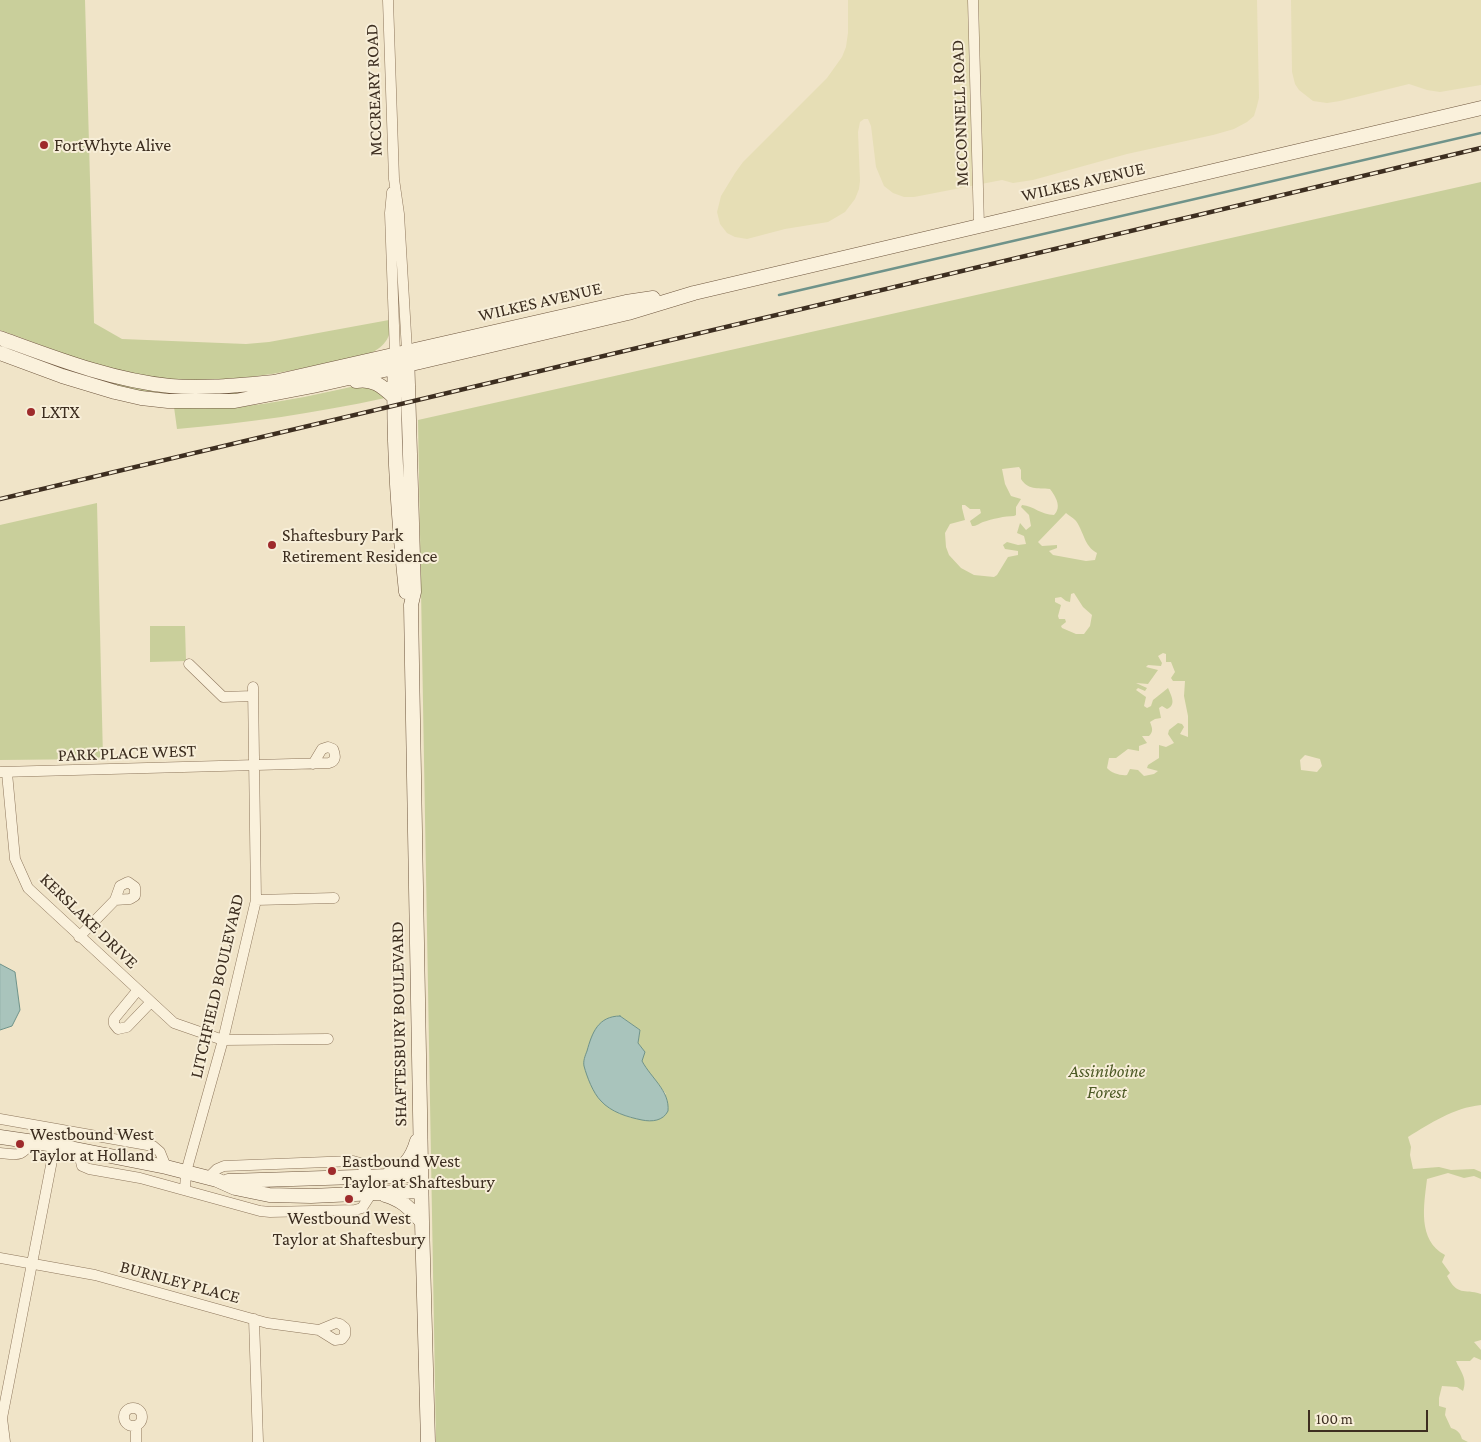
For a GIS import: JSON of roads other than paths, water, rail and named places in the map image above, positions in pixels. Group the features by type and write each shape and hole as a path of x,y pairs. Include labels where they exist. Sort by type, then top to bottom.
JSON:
{"street":[{"name":"MCCREARY ROAD","path":"388,0 394,178 399,214 401,359"},
{"name":"MCCONNELL ROAD","path":"973,0 979,226"},
{"name":"WILKES AVENUE","path":"401,359 626,302 694,293 1481,108"},
{"path":"0,338 66,362 114,376 170,386 218,387 274,382 401,359"},
{"path":"0,353 62,376 115,392 141,398 168,401 235,401 313,386 401,359"},
{"name":"SHAFTESBURY BOULEVARD","path":"401,359 394,397 398,509 406,592 411,605"},
{"name":"SHAFTESBURY BOULEVARD","path":"401,359 414,592 411,605 421,1191 428,1442"},
{"path":"313,386 334,385 362,380 372,381 379,384 394,397"},
{"name":"LITCHFIELD BOULEVARD","path":"185,1190 186,1172 223,1040 256,900 253,691 223,697 189,664"},
{"name":"PARK PLACE WEST","path":"3,773 313,764"},
{"name":"KERSLAKE DRIVE","path":"3,773 15,859 28,888 174,1023 223,1040 328,1039"},
{"path":"256,900 334,898"},
{"path":"80,937 115,900"},
{"path":"138,991 114,1019 114,1024 118,1029 127,1027 151,1002"},
{"path":"0,1119 152,1146 160,1152 166,1167"},
{"path":"375,1176 396,1172 405,1165 413,1154 420,1129"},
{"path":"0,1137 78,1149 166,1167 212,1179 235,1188 270,1195 311,1196 421,1191"},
{"path":"0,1153 18,1155 24,1152 33,1141"},
{"path":"5,1442 2,1418 55,1145"},
{"path":"78,1149 82,1166 90,1169 140,1178 270,1212 355,1210 362,1208 376,1194"},
{"path":"212,1179 264,1181 421,1175"},
{"path":"376,1194 398,1199 422,1222"},
{"name":"BURNLEY PLACE","path":"0,1258 95,1275 254,1319 319,1330"},
{"path":"254,1319 258,1442"},
{"path":"136,1426 136,1442"}],"water":[{"path":"0,964 15,972 20,1010 12,1026 0,1030"},
{"path":"620,1016 640,1030 638,1043 645,1052 642,1061 663,1091 668,1104 668,1111 660,1119 653,1121 642,1120 614,1111 598,1098 589,1080 584,1062 594,1032 601,1022"}],"waterway":[{"path":"779,295 1481,133"}],"railway":[{"path":"0,499 1481,148"}],"place":[{"name":"FortWhyte Alive","path":"44,145"},
{"name":"LXTX","path":"31,412"},
{"name":"Shaftesbury Park Retirement Residence","path":"272,545"},
{"name":"Westbound West Taylor at Holland","path":"20,1144"},
{"name":"Eastbound West Taylor at Shaftesbury","path":"332,1171"},
{"name":"Westbound West Taylor at Shaftesbury","path":"349,1199"}],"park label":[{"name":"Assiniboine Forest","path":"1107,1081"}]}
